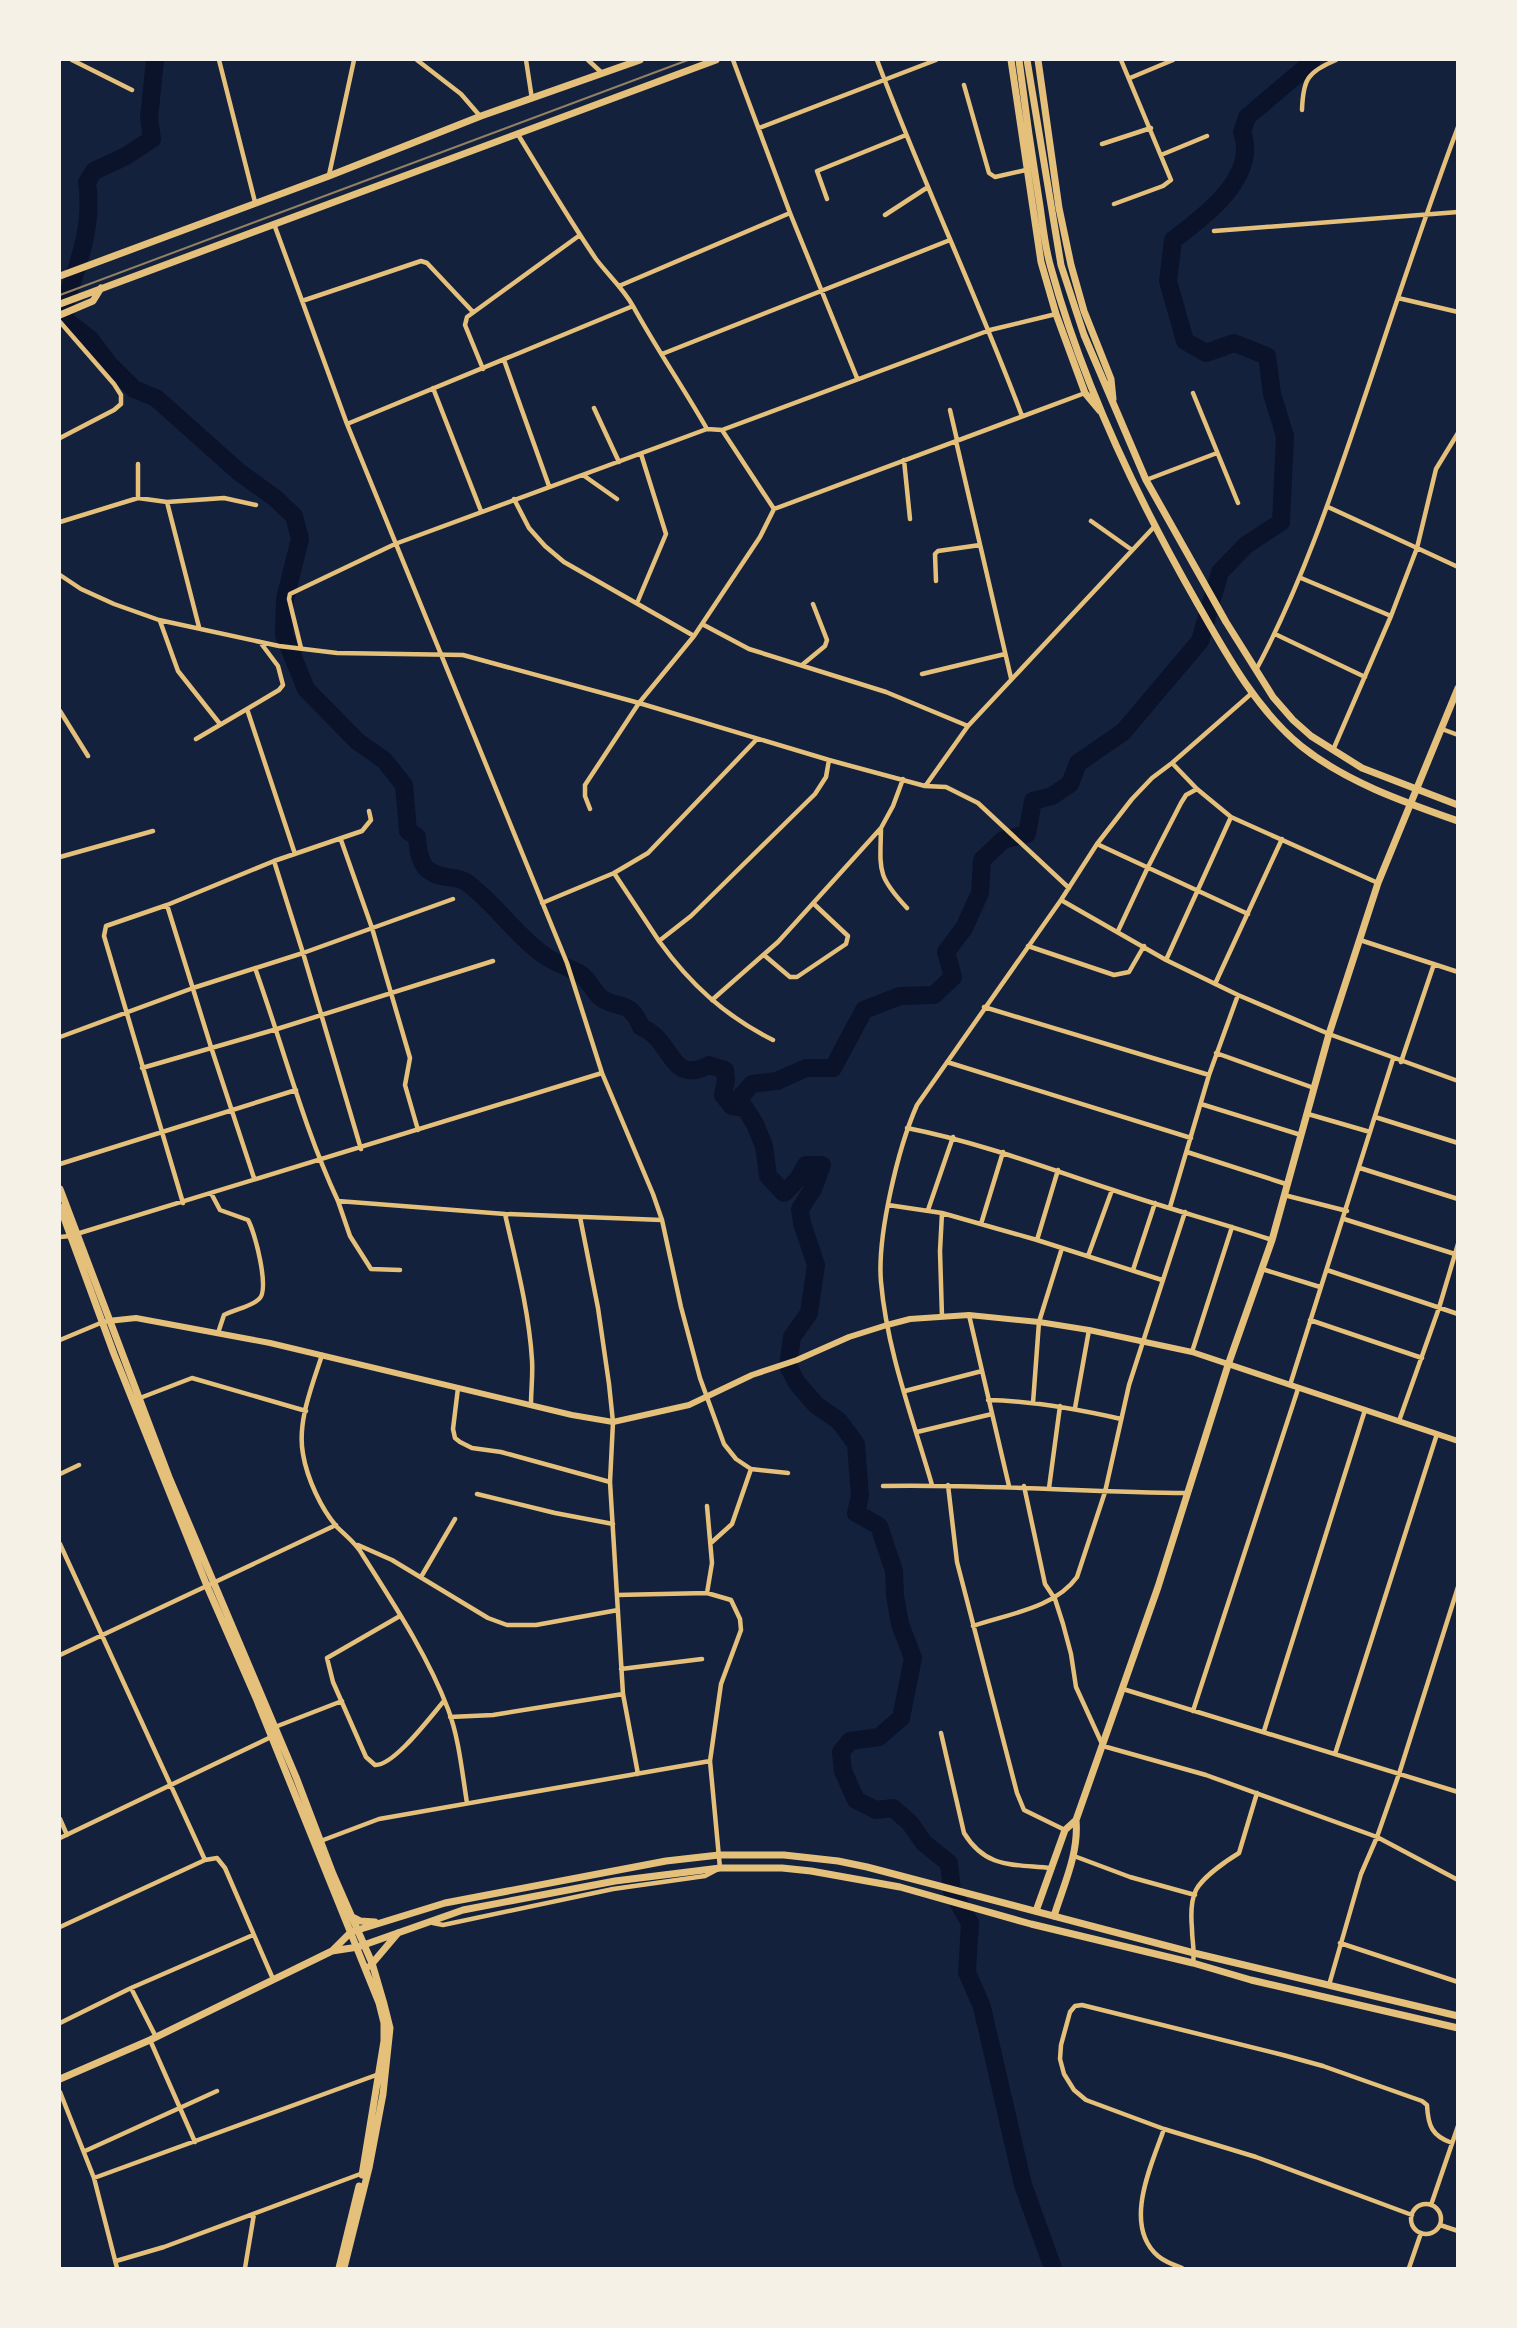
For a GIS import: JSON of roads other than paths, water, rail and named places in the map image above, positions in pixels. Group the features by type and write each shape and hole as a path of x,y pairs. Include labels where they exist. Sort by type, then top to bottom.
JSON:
{"main road":[{"path":"60,276 481,116 640,60"},
{"path":"60,304 716,60"},
{"path":"1011,60 1041,262 1056,314 1085,393 1102,413"},
{"path":"1018,60 1051,267 1073,338 1132,483 1218,640 1252,692 1300,745 1327,764 1377,790 1458,821"},
{"path":"1027,60 1061,265 1084,335 1146,480 1226,622 1255,671 1293,720 1333,751 1362,768 1458,804"},
{"path":"1038,60 1059,208 1071,265 1084,311 1111,379 1114,406"},
{"path":"60,315 93,301 101,288"},
{"path":"1194,598 1208,590"},
{"path":"1054,1916 1074,1856 1076,1820 1123,1689 1228,1365 1272,1240 1329,1034 1359,940 1378,883 1458,688"},
{"path":"60,1189 73,1235"},
{"path":"60,1207 136,1400 354,1931"},
{"path":"1036,1912 1065,1830 1076,1820"},
{"path":"317,1843 341,1910 370,1967 390,2028 383,2094 369,2168 341,2269"},
{"path":"332,1951 354,1931 457,1900 666,1861 719,1855 784,1855 838,1861 949,1887 1194,1953 1458,2016"},
{"path":"60,2079 153,2039 332,1951 361,1946 463,1910 603,1884 720,1868 811,1871 900,1888 1251,1980 1458,2028"},
{"path":"341,1910 360,1921 383,1922"},
{"path":"370,1967 400,1931"},
{"path":"341,2269 363,2173 380,2074 384,2023 370,1967"}],"street":[{"path":"72,60 132,90"},
{"path":"219,60 255,202"},
{"path":"328,176 354,60"},
{"path":"417,60 461,94 481,116"},
{"path":"526,60 532,99"},
{"path":"588,60 603,73"},
{"path":"733,60 790,213 858,378"},
{"path":"877,60 905,135 990,330 1022,416"},
{"path":"759,128 936,60"},
{"path":"1114,204 1170,183 1151,128 1121,60"},
{"path":"1129,78 1173,60"},
{"path":"1302,110 1303,87 1307,80 1317,70 1336,60"},
{"path":"964,85 989,173 995,177 1026,170"},
{"path":"1255,671 1300,578 1328,507 1426,214 1458,127"},
{"path":"1102,144 1151,128"},
{"path":"517,133 580,235 633,306 707,429"},
{"path":"827,199 817,170 905,135"},
{"path":"1161,155 1208,136"},
{"path":"885,215 928,187"},
{"path":"1213,231 1458,212"},
{"path":"619,286 790,213"},
{"path":"274,225 347,424 567,963 603,1073 663,1220 681,1307 700,1378 724,1444 736,1459 751,1469 788,1473"},
{"path":"483,369 466,326 467,317 580,235"},
{"path":"662,354 950,240"},
{"path":"302,301 421,261 473,312"},
{"path":"1398,298 1458,312"},
{"path":"347,424 633,306"},
{"path":"301,648 290,594 395,544 707,429 722,429 990,330 1056,314"},
{"path":"60,322 114,384 121,395 121,404 60,438"},
{"path":"504,359 549,486"},
{"path":"433,388 481,511"},
{"path":"590,809 584,796 585,785 639,703 694,636 761,537 774,509 1085,393"},
{"path":"1193,393 1238,503"},
{"path":"593,408 619,462"},
{"path":"950,410 1011,678"},
{"path":"722,429 774,509"},
{"path":"1333,751 1417,548 1436,469 1458,433"},
{"path":"1146,480 1217,453"},
{"path":"637,603 666,534 641,454"},
{"path":"904,460 910,519"},
{"path":"138,464 138,498"},
{"path":"582,475 617,499"},
{"path":"60,522 104,506 138,498 167,502 224,498 256,505"},
{"path":"514,499 529,528 544,546 592,579 694,636"},
{"path":"167,502 199,627"},
{"path":"1328,507 1458,567"},
{"path":"1090,521 1132,550"},
{"path":"925,786 968,726 1154,527"},
{"path":"936,581 935,554 939,551 980,545"},
{"path":"60,575 81,589 159,620 279,646 337,653 463,655 639,703 829,760 925,786 946,787 978,803 1069,888"},
{"path":"1300,578 1391,616"},
{"path":"802,665 825,646 827,639 813,604"},
{"path":"159,620 178,671 220,724"},
{"path":"702,624 749,649 886,692 968,726"},
{"path":"1275,634 1365,677"},
{"path":"196,739 283,685 278,666 260,642"},
{"path":"922,674 1005,654"},
{"path":"932,1485 887,1325 881,1280 888,1205 907,1128 917,1105 1061,900 1097,844 1145,784 1252,692"},
{"path":"247,709 295,854"},
{"path":"60,711 88,755"},
{"path":"1441,729 1458,735"},
{"path":"542,903 614,873 648,853 757,739"},
{"path":"659,940 691,916 815,794 826,777 829,760"},
{"path":"1172,763 1197,789 1231,817 1378,883"},
{"path":"712,1000 764,955 814,904 881,828 903,779"},
{"path":"1118,931 1181,803 1197,789"},
{"path":"183,1203 160,1132 103,930 110,924 167,905 274,861 362,831 369,825 369,811"},
{"path":"1166,960 1231,817"},
{"path":"881,828 883,878 907,908"},
{"path":"60,857 153,831"},
{"path":"1215,984 1282,839"},
{"path":"341,840 372,928 410,1058 405,1085 418,1130"},
{"path":"1097,844 1248,914"},
{"path":"274,861 323,1014 361,1149"},
{"path":"614,873 681,971 712,1000 755,1031 773,1040"},
{"path":"60,1037 126,1011 453,900"},
{"path":"1061,900 1166,960 1238,995 1329,1034 1458,1081"},
{"path":"764,955 790,977 797,977 846,944 848,936 814,904"},
{"path":"167,905 254,1178"},
{"path":"1359,940 1458,972"},
{"path":"1028,946 1114,975 1122,975 1129,972 1144,946"},
{"path":"142,1068 493,961"},
{"path":"1401,1062 1434,964"},
{"path":"255,968 319,1160 338,1201 350,1236 371,1269 400,1270"},
{"path":"1170,1207 1216,1053 1238,995"},
{"path":"984,1007 1209,1075"},
{"path":"1216,1053 1315,1088"},
{"path":"1290,1386 1320,1287 1345,1219 1393,1059"},
{"path":"947,1062 1191,1138"},
{"path":"60,1237 183,1203 254,1178 361,1149 603,1073"},
{"path":"60,1164 296,1090"},
{"path":"1201,1104 1301,1135"},
{"path":"1308,1114 1370,1132"},
{"path":"1374,1117 1458,1143"},
{"path":"907,1128 953,1137 1003,1152 1112,1190 1272,1240"},
{"path":"928,1210 953,1137"},
{"path":"981,1224 1003,1152"},
{"path":"1187,1152 1286,1184"},
{"path":"1360,1168 1458,1199"},
{"path":"1037,1240 1058,1170"},
{"path":"1088,1256 1112,1190"},
{"path":"211,1193 220,1210 248,1220 254,1230 264,1290 259,1300 224,1315 218,1333"},
{"path":"1283,1194 1347,1211"},
{"path":"338,1201 505,1214 663,1220"},
{"path":"1133,1270 1155,1203"},
{"path":"888,1205 942,1213 1162,1280"},
{"path":"973,1626 1055,1599 1077,1577 1105,1492 1121,1419 1143,1341 1185,1212"},
{"path":"942,1213 940,1251 943,1317"},
{"path":"505,1214 531,1345 531,1404"},
{"path":"580,1217 598,1308 613,1422 610,1482 621,1669 638,1774"},
{"path":"1345,1219 1456,1255"},
{"path":"1192,1352 1232,1227"},
{"path":"1399,1420 1439,1308 1458,1244"},
{"path":"1033,1403 1040,1322 1062,1248"},
{"path":"1261,1268 1320,1287"},
{"path":"1327,1270 1458,1314"},
{"path":"968,1315 1009,1486"},
{"path":"60,1340 106,1321 136,1318 322,1354 572,1415 613,1422 689,1405 752,1375 887,1325 910,1319 968,1315 1089,1330 1192,1352 1457,1440"},
{"path":"1310,1320 1422,1358"},
{"path":"1074,1408 1089,1330"},
{"path":"322,1354 302,1428 304,1458 318,1495 336,1525 357,1545 400,1616 444,1701 456,1739 467,1803"},
{"path":"905,1391 982,1371"},
{"path":"136,1400 192,1378 306,1411"},
{"path":"458,1388 453,1429 455,1438 460,1443 610,1482"},
{"path":"1193,1711 1298,1389"},
{"path":"988,1400 1074,1408 1121,1419"},
{"path":"1049,1488 1060,1406"},
{"path":"1264,1731 1365,1410"},
{"path":"917,1432 992,1414"},
{"path":"1335,1754 1437,1434"},
{"path":"60,1474 79,1465"},
{"path":"712,1543 732,1524 747,1488 751,1469"},
{"path":"948,1485 957,1562 1011,1773 1024,1810 1065,1830"},
{"path":"883,1486 1024,1486 1105,1492 1188,1493"},
{"path":"1024,1486 1045,1584 1055,1599 1071,1654 1076,1687 1103,1746 1206,1775 1377,1837 1458,1880"},
{"path":"477,1494 613,1524"},
{"path":"707,1506 712,1543 708,1593"},
{"path":"421,1577 455,1519"},
{"path":"60,1655 336,1525"},
{"path":"60,1544 205,1860"},
{"path":"357,1545 378,1552 488,1618 507,1625 536,1625 618,1610"},
{"path":"1328,1986 1361,1874 1399,1774 1457,1588"},
{"path":"617,1595 708,1593 731,1600 740,1619 741,1630 721,1684 710,1762 720,1868"},
{"path":"400,1616 327,1658 327,1665 366,1757 375,1765 381,1766 393,1758 444,1701"},
{"path":"621,1669 702,1659"},
{"path":"1123,1689 1458,1792"},
{"path":"450,1717 493,1714 623,1694"},
{"path":"60,1838 172,1787 271,1731 342,1701"},
{"path":"941,1733 964,1833 973,1847 1004,1865 1051,1868"},
{"path":"317,1843 379,1819 710,1762"},
{"path":"1193,1963 1192,1927 1196,1888 1223,1863 1239,1853 1257,1793"},
{"path":"60,1819 67,1835"},
{"path":"1074,1856 1130,1877 1195,1895"},
{"path":"60,1927 205,1860 217,1858 225,1868 273,1979"},
{"path":"60,2023 131,1988 253,1935"},
{"path":"1340,1942 1458,1982"},
{"path":"131,1988 195,2142"},
{"path":"1412,2215 1255,2157 1164,2129 1086,2100 1074,2090 1063,2074 1060,2059 1070,2012 1075,2006 1082,2006 1323,2066 1422,2101 1427,2105 1432,2130 1440,2138 1452,2143"},
{"path":"94,2178 380,2074"},
{"path":"85,2151 216,2091"},
{"path":"60,2092 94,2178 117,2269"},
{"path":"1431,2205 1458,2126"},
{"path":"1164,2129 1142,2193 1141,2219 1156,2255 1182,2269"},
{"path":"116,2261 363,2173"},
{"path":"1421,2205 1431,2205 1438,2211 1440,2225 1430,2233 1421,2233 1413,2226 1412,2215 1421,2205"},
{"path":"245,2269 254,2213"},
{"path":"1440,2225 1458,2231"},
{"path":"1409,2269 1421,2233"}],"waterway":[{"path":"155,60 149,118 152,139 126,156 94,171 87,182 89,199 86,233 62,313 69,323 90,339 108,363 134,389 156,398 239,472 275,498 294,516 300,539 285,599 284,635 306,689 357,741 384,760 404,785 408,831 417,837 420,858 426,868 436,874 466,882 541,953 582,975 606,1001 632,1012 641,1027 660,1041 679,1066 686,1070 696,1070 709,1065 725,1070 723,1095 732,1106 745,1108 755,1124 764,1146 768,1176 784,1193 798,1179 806,1165 822,1165 813,1189 800,1209 816,1265 809,1313 792,1337 788,1366 797,1383 816,1405 839,1421 856,1444 860,1496 856,1513 879,1526 894,1571 900,1624 913,1658 901,1718 879,1737 850,1741 841,1752 843,1771 856,1800 876,1810 893,1808 910,1823 924,1843 949,1863 952,1891 970,1923 967,1972 982,2007 1023,2185 1053,2268"},
{"path":"732,1106 752,1084 777,1081 806,1068 833,1068 864,1010 900,996 934,995 953,977 946,952 964,928 980,893 982,860 1003,840 1027,834 1033,801 1052,796 1070,784 1078,763 1123,732 1200,641 1220,572 1246,545 1281,522 1285,436 1272,394 1267,356 1234,343 1206,353 1185,341 1168,281 1173,240 1213,207 1236,179 1243,164 1245,148 1242,132 1247,117 1312,60"}],"tram line":[{"path":"60,295 688,60"}]}
